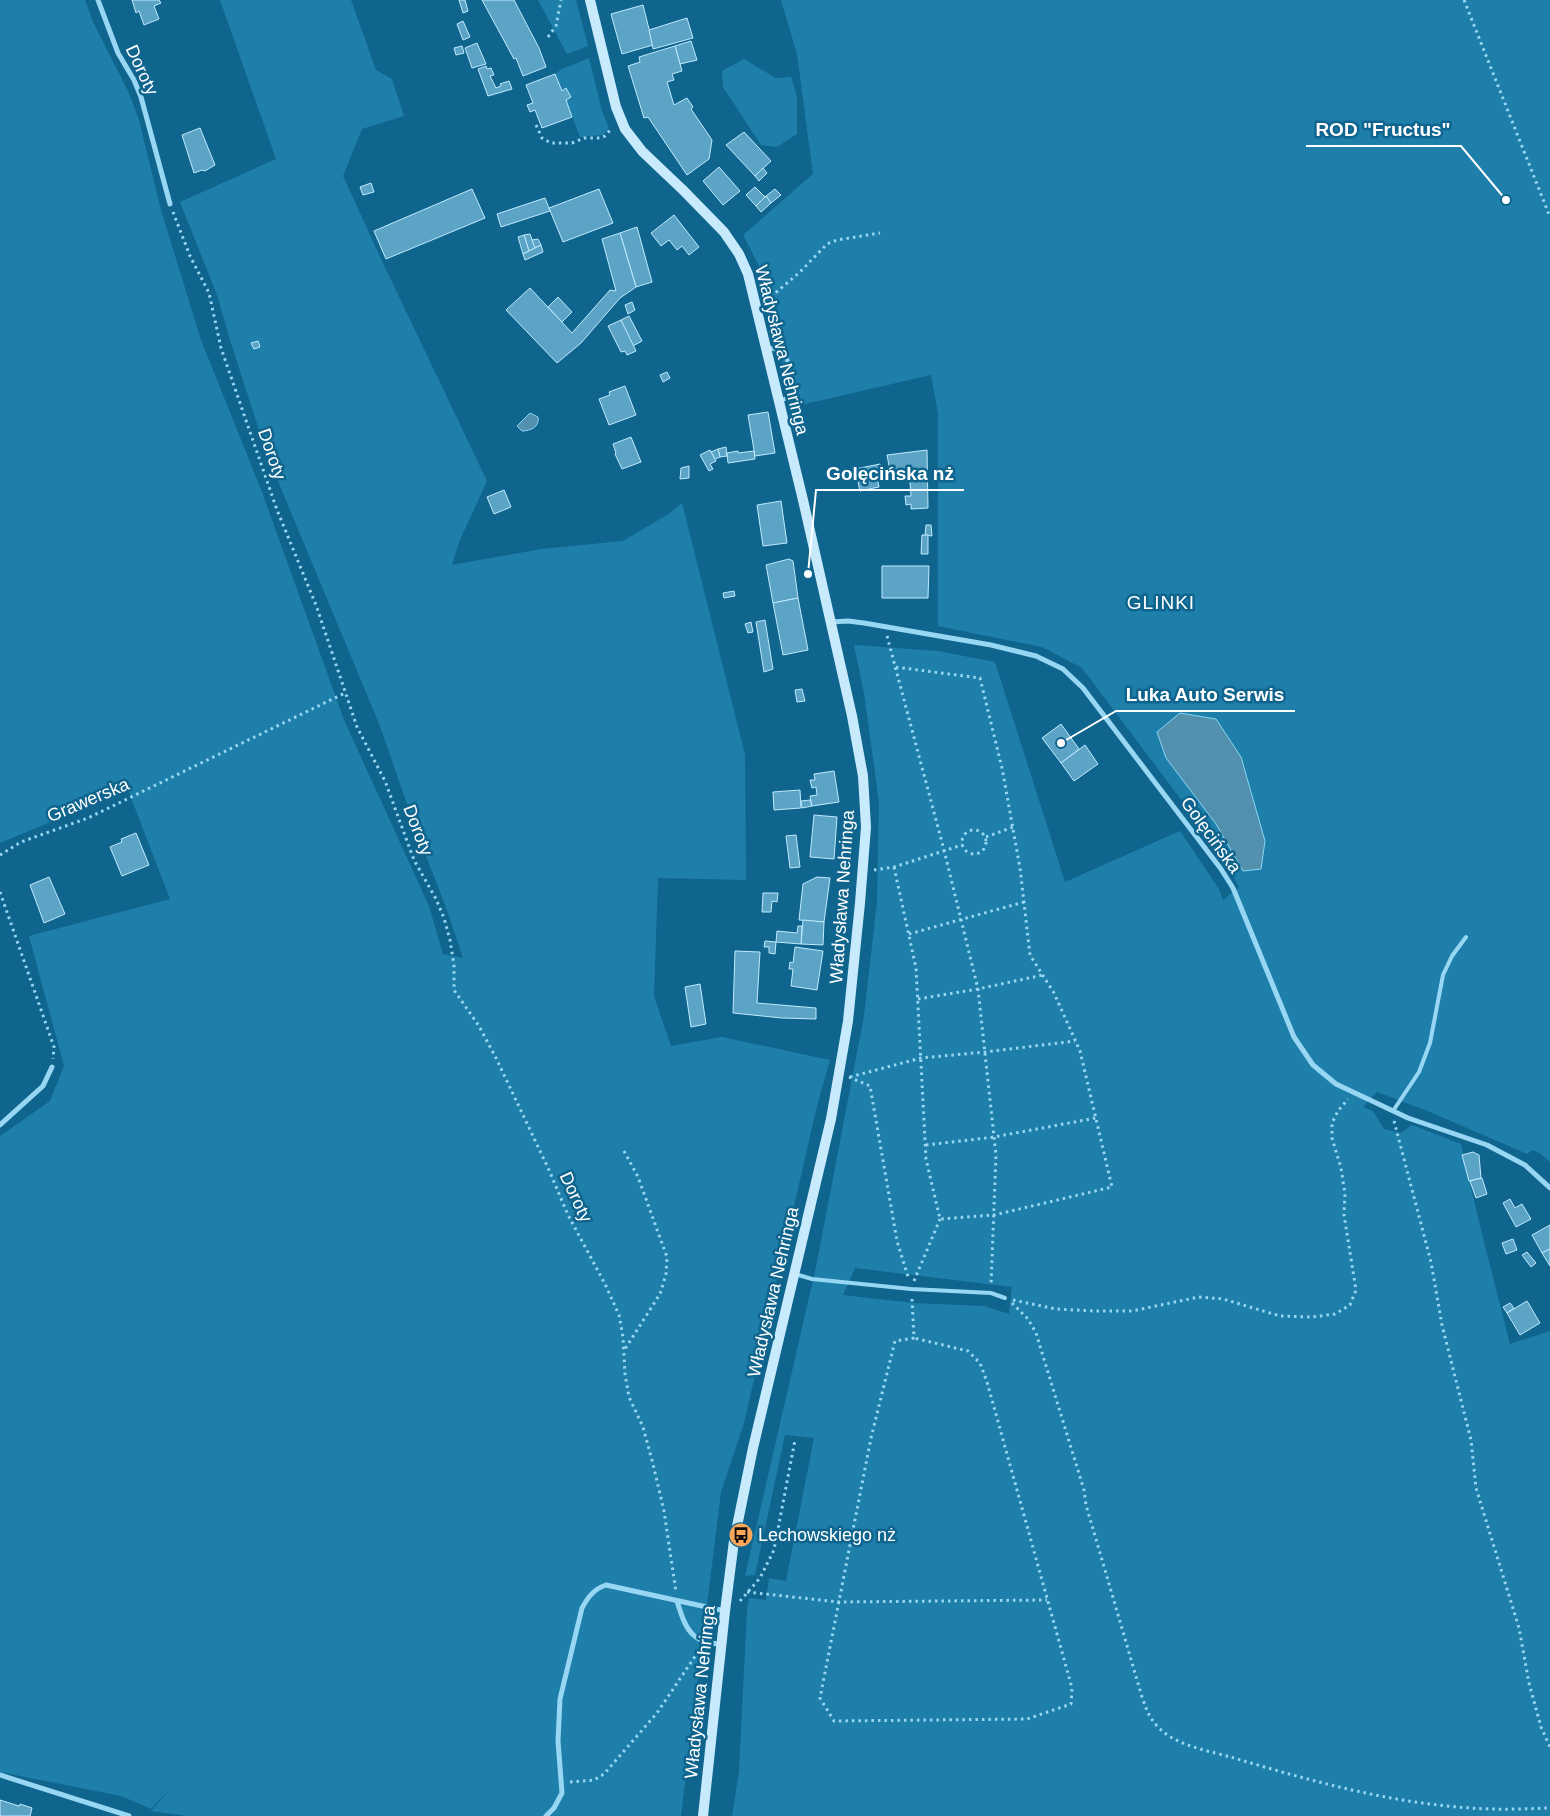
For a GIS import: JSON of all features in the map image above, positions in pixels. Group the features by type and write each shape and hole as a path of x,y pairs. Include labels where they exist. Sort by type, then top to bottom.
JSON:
{"street":[{"name":"Doroty","path":"98,0 118,53 134,80 147,114 170,204"},
{"name":"Władysława Nehringa","path":"590,0 616,107 623,125 638,147 700,206 729,239 745,266 756,301 831,622 858,744 866,798 865,842 851,1001 840,1073 741,1504 725,1611 703,1816"},
{"name":"Golęcińska","path":"831,622 848,621 991,645 1036,656 1064,669 1083,688 1221,869 1233,888 1294,1036 1313,1065 1336,1084 1353,1093 1408,1118 1487,1145 1525,1165 1550,1188"},
{"path":"0,1125 43,1086 52,1067"},
{"path":"546,1816 554,1808 562,1794 558,1741 560,1700 582,1608 593,1592 606,1585 725,1611"},
{"path":"677,1600 683,1621 694,1637 707,1644 721,1644"},
{"path":"0,1775 129,1816"}],"lane":[{"path":"767,347 782,352 787,360 794,388 792,396 780,402"},
{"path":"1393,1111 1419,1072 1430,1043 1443,975 1452,956 1466,936"},
{"path":"795,1274 812,1278 911,1289 991,1293 1006,1298"}],"path":[{"path":"548,37 556,26 561,0"},
{"path":"1464,0 1550,217"},
{"path":"536,125 542,138 546,141 572,143 584,138 605,136 611,130 611,125"},
{"name":"Doroty","path":"170,204 190,256 209,293 221,348 277,510 316,605 357,727 384,781 414,860 436,899 444,918 454,965 454,990 478,1026 496,1058 568,1215 605,1284 619,1315 628,1397 643,1427 653,1464 664,1511 677,1600"},
{"path":"756,301 768,300 800,272 827,244 838,240 880,233"},
{"path":"885,627 944,850 978,989 996,1155 991,1293"},
{"path":"896,667 980,678 1002,768 1024,902 1030,955 1054,993 1080,1051 1112,1187 994,1215 940,1219"},
{"name":"Grawerska","path":"0,855 22,842 88,818 345,693"},
{"path":"986,837 1012,826"},
{"path":"968,831 980,831 986,837 986,845 978,854 966,852 962,845 962,837 968,831"},
{"path":"874,870 894,867 962,845"},
{"path":"894,867 916,968 926,1159 940,1219 911,1289"},
{"path":"0,892 54,1048 52,1067"},
{"path":"909,934 1024,902"},
{"path":"918,999 1043,976"},
{"path":"850,1077 921,1058 1075,1041"},
{"path":"840,1073 870,1086 897,1242 911,1289"},
{"path":"1006,1298 1056,1309 1132,1311 1200,1297 1223,1299 1280,1316 1312,1317 1335,1314 1350,1305 1356,1290 1344,1215 1345,1194 1341,1168 1332,1138 1332,1123 1338,1111 1353,1093"},
{"path":"1393,1111 1394,1125 1431,1262 1442,1325 1471,1440 1476,1488 1519,1628 1529,1683 1541,1726 1550,1747"},
{"path":"926,1145 994,1137 1096,1118"},
{"path":"624,1151 638,1177 668,1257 666,1274 660,1294 624,1350"},
{"path":"1006,1298 1028,1319 1036,1334 1081,1481 1086,1505 1142,1697 1148,1715 1158,1728 1189,1744 1283,1773 1347,1790 1432,1804 1471,1808 1550,1808"},
{"path":"913,1303 914,1338"},
{"path":"914,1338 968,1351 980,1363 987,1382 1047,1600 1072,1688 1071,1704 1028,1719 834,1721 820,1698 871,1438 895,1341 914,1338"},
{"path":"725,1611 739,1602 760,1578 774,1550 795,1440"},
{"path":"747,1592 839,1602 1047,1600"},
{"path":"562,1782 594,1780 604,1774 657,1713 696,1655 707,1644"}],"shaded area":[{"path":"0,0 85,0 93,22 128,91 139,120 161,210 201,340 262,492 344,720 429,906 443,954 463,958 380,726 267,455 217,295 180,202 276,159 220,0 351,0 376,70 392,79 404,116 362,129 343,176 487,481 459,542 452,565 541,549 623,541 670,513 682,503 745,755 746,880 658,878 654,996 671,1046 722,1037 830,1060 817,1106 744,1423 721,1492 681,1816 187,1816 151,1811 173,1786 151,1809 121,1796 0,1772 0,1136 50,1101 64,1066 29,936 170,899 128,790 0,843"},
{"path":"538,0 576,0 588,46 567,54"},
{"path":"781,0 1550,0 1550,1162 1533,1150 1527,1154 1430,1112 1377,1092 1363,1107 1373,1111 1384,1129 1401,1133 1412,1125 1461,1144 1510,1344 1550,1331 1550,1816 732,1816 739,1771 749,1598 766,1600 769,1578 786,1581 814,1438 785,1435 755,1575 745,1576 816,1267 864,1016 877,902 879,803 864,693 854,645 938,651 995,662 1065,882 1180,831 1219,889 1223,900 1239,887 1216,846 1082,668 1042,647 938,626 938,414 931,375 792,407 762,272 743,235 813,174 797,54","holes":["855,1268 1012,1287 1009,1314 984,1306 913,1303 843,1295"]},
{"path":"589,58 602,111 609,128 603,135 580,137 566,100 570,97 566,89 562,91 555,74 562,69"},
{"path":"744,59 776,78 791,77 797,97 797,134 777,147 761,145 723,87 722,71"},
{"path":"530,413 538,417 536,426 522,431 517,426"},
{"path":"1180,713 1216,719 1241,757 1265,841 1261,869 1243,871 1216,824 1166,758 1157,732"}],"building":[{"path":"132,0 159,0 161,3 154,6 159,19 144,25 139,11 136,13"},
{"path":"459,0 465,0 468,11 463,13"},
{"path":"482,0 514,0 539,48 546,67 523,76 516,58 514,59"},
{"path":"643,5 653,45 622,54 611,14"},
{"path":"687,18 693,38 653,49 649,30"},
{"path":"463,21 470,37 463,40 457,24"},
{"path":"691,41 697,60 680,64 675,46"},
{"path":"477,43 486,64 472,68 465,48"},
{"path":"462,46 464,53 456,55 454,48"},
{"path":"675,46 682,71 672,74 674,80 667,82 674,105 687,98 693,107 691,109 712,140 709,159 687,175 648,117 644,118 628,66 640,62 639,57"},
{"path":"486,66 487,69 491,68 494,75 490,76 496,88 501,86 500,84 509,81 512,89 488,96 478,69"},
{"path":"555,74 562,91 566,88 571,97 566,100 572,117 542,128 535,110 530,112 527,105 533,103 526,85"},
{"path":"200,128 215,165 205,171 202,170 194,173 182,135"},
{"path":"744,132 771,161 755,176 726,145"},
{"path":"719,167 740,191 723,205 703,181"},
{"path":"763,168 767,173 759,181 755,176"},
{"path":"371,183 374,192 363,195 360,187"},
{"path":"755,187 765,197 756,206 746,195"},
{"path":"472,189 485,218 386,259 374,231"},
{"path":"599,189 613,223 563,242 549,208"},
{"path":"775,189 781,195 771,203 766,196"},
{"path":"766,196 771,203 761,212 756,206"},
{"path":"545,198 550,211 501,227 497,214"},
{"path":"674,215 699,247 689,255 682,246 677,250 669,240 661,246 651,233"},
{"path":"637,227 652,282 636,287 620,233"},
{"path":"620,233 636,287 620,298 581,343 557,363 506,310 530,288 572,333 610,290 616,291 602,239"},
{"path":"530,234 535,248 529,251 524,235"},
{"path":"524,235 529,251 523,254 518,237"},
{"path":"538,239 541,245 535,248 532,240"},
{"path":"541,245 543,252 525,260 523,254"},
{"path":"558,297 572,312 562,322 548,307"},
{"path":"632,302 635,310 628,314 625,305"},
{"path":"629,316 642,341 633,346 621,320"},
{"path":"621,320 636,351 627,355 625,351 621,352 608,326"},
{"path":"258,341 260,347 254,349 251,343"},
{"path":"667,372 670,378 663,382 660,375"},
{"path":"625,386 636,415 609,425 599,399 610,395 609,392"},
{"path":"768,412 775,453 755,456 748,415"},
{"path":"631,437 641,462 622,469 615,454 613,444"},
{"path":"726,447 727,456 720,457 718,449"},
{"path":"718,449 720,457 715,459 711,452"},
{"path":"710,450 716,461 710,464 713,469 709,471 700,455"},
{"path":"927,450 928,508 911,509 911,504 906,505 905,496 911,496 909,469 890,471 887,455"},
{"path":"738,451 738,453 754,451 755,459 728,463 727,453"},
{"path":"880,464 882,476 877,477 879,487 860,491 855,469"},
{"path":"689,466 689,478 680,479 681,468"},
{"path":"504,490 511,507 494,514 487,497"},
{"path":"781,501 787,543 763,546 757,505"},
{"path":"926,525 931,525 932,536 925,535"},
{"path":"922,535 928,535 928,554 921,554"},
{"path":"789,559 793,561 798,598 773,603 766,565"},
{"path":"882,566 929,566 928,598 882,598"},
{"path":"734,591 735,596 724,598 723,593"},
{"path":"798,598 808,650 783,655 773,603"},
{"path":"765,620 773,669 764,672 756,622"},
{"path":"751,622 753,632 748,633 745,624"},
{"path":"802,689 805,701 797,702 795,690"},
{"path":"1061,724 1079,749 1061,763 1042,738"},
{"path":"1085,745 1098,764 1074,781 1061,763"},
{"path":"834,771 839,802 812,806 810,796 817,795 816,787 812,788 810,780 815,780 814,774"},
{"path":"800,790 801,808 774,810 773,792"},
{"path":"810,800 812,806 802,808 801,801"},
{"path":"814,815 837,817 834,859 810,857"},
{"path":"136,833 149,865 122,876 110,847 122,842 121,839"},
{"path":"796,835 800,867 790,868 786,836"},
{"path":"49,877 65,914 44,923 30,885"},
{"path":"817,877 830,878 824,922 799,920 803,884"},
{"path":"763,893 778,893 777,902 772,901 771,912 762,912"},
{"path":"803,920 824,922 823,945 801,944"},
{"path":"798,926 802,926 801,944 776,942 777,931 797,933"},
{"path":"765,941 776,942 775,954 769,953 769,947 764,947"},
{"path":"795,947 823,951 817,990 791,986 793,969 789,969 790,962 793,963"},
{"path":"735,951 760,952 757,1003 816,1008 816,1019 733,1013"},
{"path":"700,984 706,1024 691,1027 685,987"},
{"path":"1473,1152 1479,1155 1481,1178 1469,1181 1462,1155"},
{"path":"1482,1178 1487,1194 1476,1198 1470,1181"},
{"path":"1510,1199 1515,1208 1522,1204 1531,1219 1516,1227 1503,1203"},
{"path":"1550,1225 1550,1249 1542,1253 1532,1235"},
{"path":"1513,1239 1517,1250 1506,1254 1502,1243"},
{"path":"1550,1249 1550,1266 1542,1253"},
{"path":"1527,1252 1536,1263 1531,1267 1522,1255"},
{"path":"1527,1301 1540,1323 1520,1335 1507,1313"},
{"path":"1510,1303 1514,1308 1507,1313 1503,1307"},
{"path":"0,1800 32,1808 30,1816 0,1816"}],"place":[{"name":"ROD \"Fructus\"","path":"1506,200"},
{"name":"Golęcińska nż","path":"808,574"},
{"name":"Luka Auto Serwis","path":"1061,743"},
{"name":"Lechowskiego nż","path":"741,1535"}],"district":[{"name":"GLINKI","path":"1161,602"}]}
